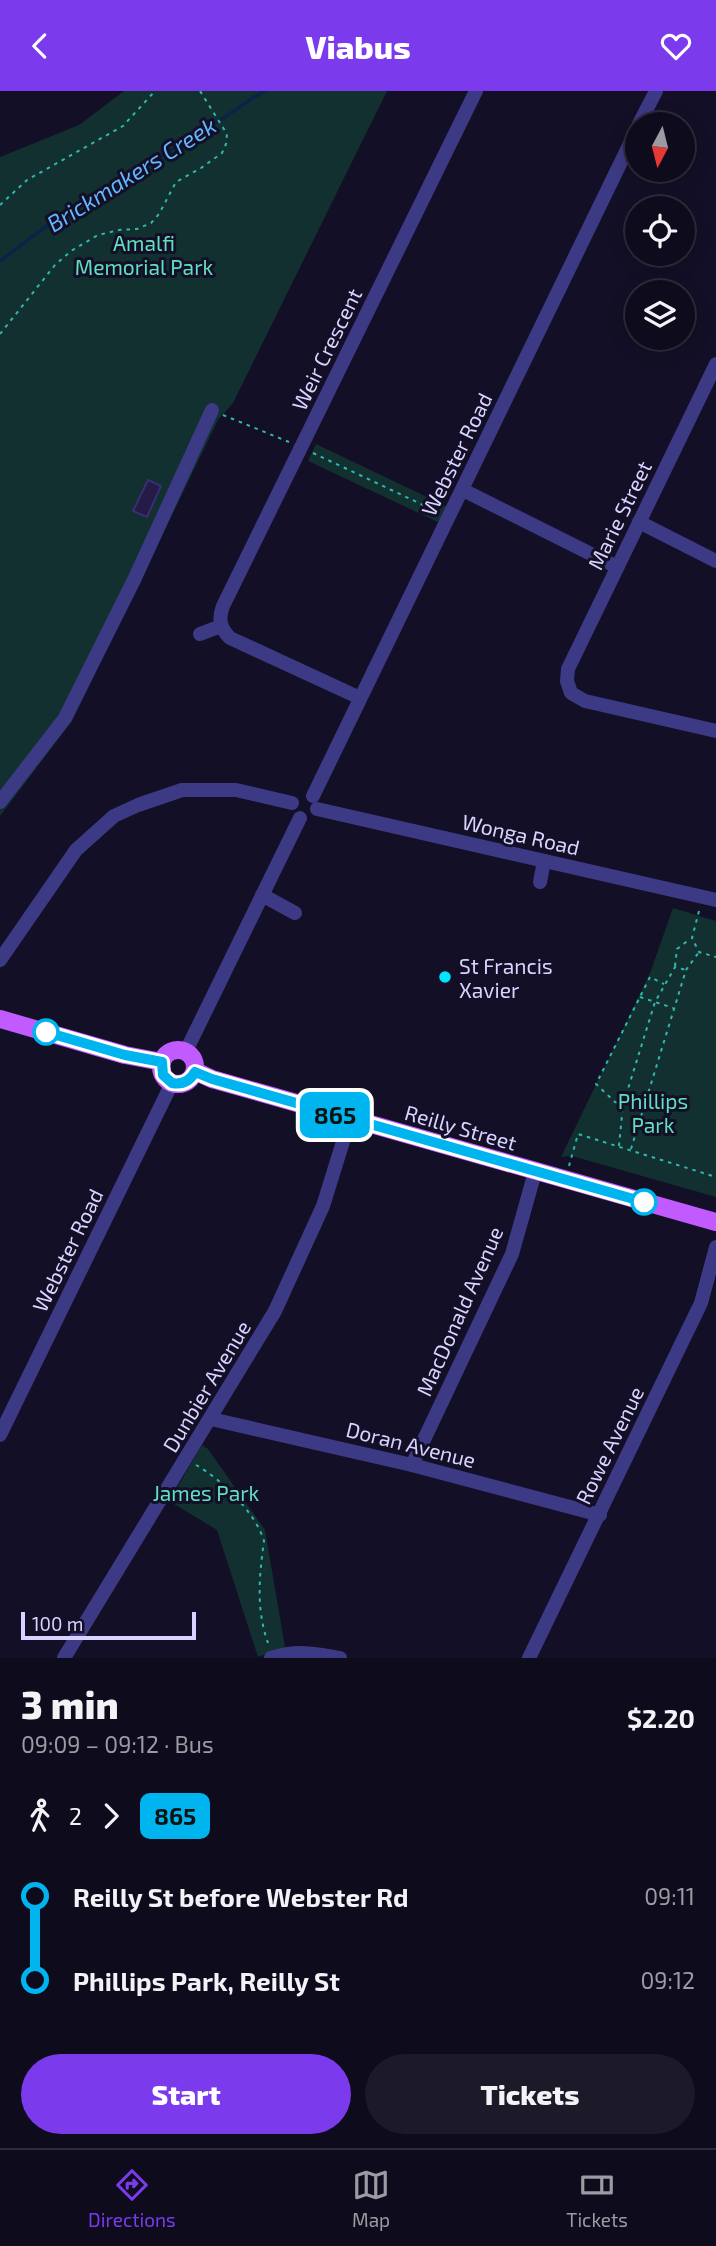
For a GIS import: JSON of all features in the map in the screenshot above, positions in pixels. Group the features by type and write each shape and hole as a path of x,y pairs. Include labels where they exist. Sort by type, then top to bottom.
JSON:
{"main road":[{"path":"0,1019 125,1055 162,1062"},
{"path":"174,1050 186,1051 194,1060 195,1072 188,1081 172,1083 163,1075 162,1062 164,1057 174,1050"},
{"name":"Reilly Street","path":"195,1072 350,1119 716,1222"}],"street":[{"name":"Weir Crescent","path":"221,626 223,606 475,91"},
{"path":"645,112 656,91"},
{"name":"Webster Road","path":"315,803 360,698 625,154"},
{"name":"Marie Street","path":"716,364 711,387 639,522 568,669 568,687 574,695 585,701 716,730"},
{"path":"0,802 65,718 134,580 212,410"},
{"path":"463,490 617,567"},
{"path":"639,522 716,561"},
{"path":"200,634 221,626 226,635 235,641 360,698"},
{"path":"0,960 76,851 114,816 182,790 236,790 292,803"},
{"path":"301,794 315,803 312,816 300,818 294,813 292,803 301,794"},
{"name":"Wonga Road","path":"315,803 544,861 709,898"},
{"path":"186,1051 300,818"},
{"path":"540,882 544,861"},
{"path":"262,895 295,912"},
{"name":"Webster Road","path":"0,1435 172,1083"},
{"name":"Dunbier Avenue","path":"64,1658 275,1311 323,1206 350,1119"},
{"name":"MacDonald Avenue","path":"412,1465 512,1254 535,1172"},
{"name":"Rowe Avenue","path":"529,1658 701,1303 716,1247"},
{"name":"Doran Avenue","path":"211,1419 412,1465 600,1515"},
{"path":"272,1658 301,1652 340,1658"}],"path":[{"path":"0,205 27,180 123,127 155,91"},
{"path":"0,334 55,265 71,251 99,235 136,229 150,223 159,214 176,181 222,153 227,134 200,91"},
{"path":"212,410 301,447 449,517"},
{"path":"619,1147 623,1105 655,1002 675,967 677,949 692,938 709,898"},
{"path":"692,938 699,952 716,957"},
{"path":"630,1150 686,970 699,952"},
{"path":"675,967 686,970"},
{"path":"642,1111 615,1103 596,1084 650,977 666,984"},
{"path":"640,997 674,1009"},
{"path":"569,1167 578,1134 716,1177"},
{"path":"186,1459 213,1475 239,1501 261,1532 264,1541 259,1589 260,1617 272,1658"}],"green space":[{"name":"Amalfi Memorial Park","path":"124,91 387,91 233,403 218,420 72,721 0,816 0,157 79,125"},
{"path":"316,444 450,508 442,524 308,461"},
{"name":"Phillips Park","path":"673,908 716,921 716,1197 572,1156 561,1157 650,973"},
{"name":"James Park","path":"202,1445 208,1449 265,1530 285,1647 258,1657 217,1530 169,1501"}],"building":[{"path":"148,480 161,486 147,517 133,511"}],"waterway":[{"name":"Brickmakers Creek","path":"0,261 69,209 265,91"}],"bus line":[{"name":"865","path":"46,1032 125,1055 162,1062 163,1075 172,1083 188,1081 195,1072 644,1202"}],"place":[{"name":"St Francis Xavier","path":"445,977"}]}
